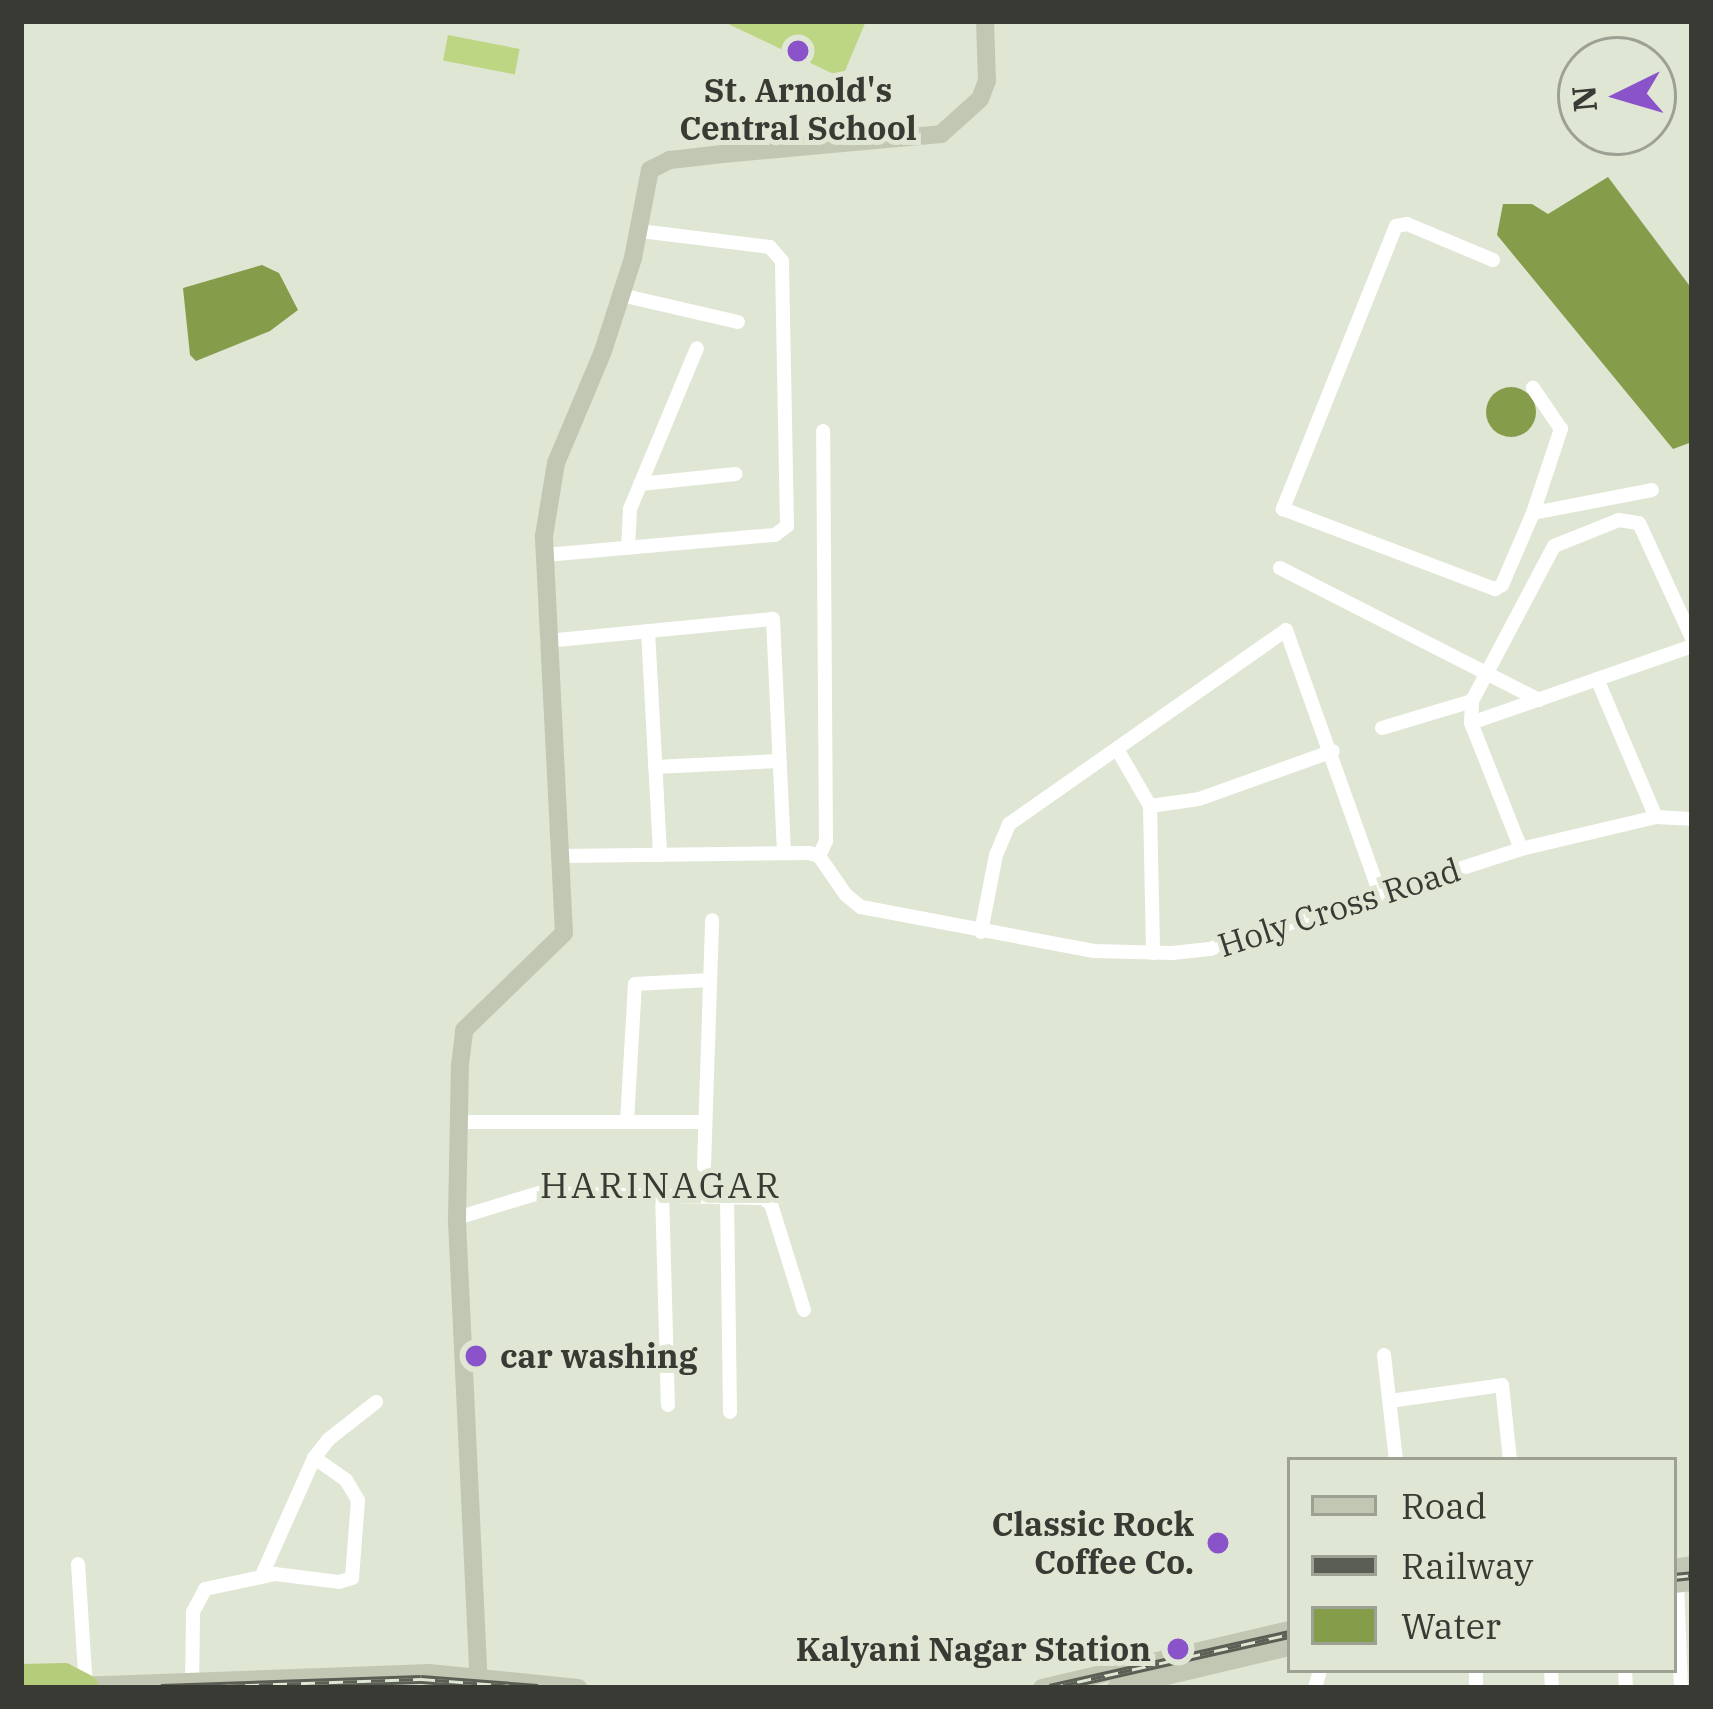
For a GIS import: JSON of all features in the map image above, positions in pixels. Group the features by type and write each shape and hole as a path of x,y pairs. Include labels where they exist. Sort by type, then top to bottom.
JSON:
{"highway":[{"path":"21,1676 64,1675 86,1687"}],"street":[{"path":"479,1683 457,1218 458,1122 464,1030 564,932 545,555 556,463 621,295 639,231 646,179 656,165 723,154 928,138 953,127 980,99 987,81 986,21"},
{"path":"1493,260 1407,224 1396,226 1283,509 1485,590 1502,585 1534,512 1561,429 1533,388"},
{"path":"545,555 775,535 787,526 782,261 770,247 639,231"},
{"path":"621,295 738,322"},
{"path":"628,548 627,521 697,348"},
{"path":"559,856 819,856 826,841 823,431"},
{"path":"640,484 735,474"},
{"path":"1534,512 1652,490"},
{"path":"1472,724 1692,642 1639,523 1619,520 1554,546 1472,701 1472,724 1521,849"},
{"path":"1280,568 1539,700"},
{"path":"548,641 773,619 784,853"},
{"path":"981,932 996,855 1009,824 1286,630 1333,751 1379,891"},
{"path":"648,631 660,855"},
{"path":"1597,679 1656,818"},
{"path":"1382,728 1472,701"},
{"path":"1117,749 1150,806 1153,952"},
{"path":"1150,806 1199,799 1333,751"},
{"path":"655,767 779,761"},
{"name":"Holy Cross Road","path":"819,856 846,896 861,908 1094,951 1153,952 1210,949 1521,849 1656,818 1692,819"},
{"path":"704,1166 712,920"},
{"path":"627,1122 635,984 709,980"},
{"path":"458,1122 704,1122"},
{"path":"457,1218 539,1193 662,1192 768,1199 804,1310"},
{"path":"662,1192 668,1405"},
{"path":"727,1197 730,1412"},
{"path":"1384,1355 1396,1457"},
{"path":"1390,1401 1502,1384 1510,1457"},
{"path":"262,1575 314,1458 329,1439 376,1402"},
{"path":"192,1684 197,1597 218,1582 262,1575 347,1582 352,1578 358,1500 346,1480 314,1458"},
{"path":"78,1564 86,1687"},
{"path":"1681,1688 1679,1579 1692,1565"},
{"path":"1123,1683 1287,1631"},
{"path":"1042,1688 1123,1683 1287,1648"},
{"path":"21,1688 479,1683 578,1688"}],"shaded area":[{"path":"722,21 866,21 842,78"},
{"path":"448,35 520,49 515,74 443,61"}],"water":[{"path":"1608,177 1692,289 1692,442 1673,449 1497,235 1503,204 1532,204 1548,214"},
{"path":"262,265 279,273 298,310 270,331 196,361 190,355 183,288"},
{"path":"1511,387 1528,395 1536,412 1528,429 1511,437 1494,429 1486,412 1494,395"}],"railway":[{"path":"1677,1577 1692,1575"},
{"path":"1050,1688 1287,1635"},
{"path":"161,1688 421,1679 538,1688"}],"place":[{"name":"St. Arnold's Central School","path":"798,51"},
{"name":"car washing","path":"476,1356"},
{"name":"Classic Rock Coffee Co.","path":"1218,1543"},
{"name":"Kalyani Nagar Station","path":"1178,1649"}],"district":[{"name":"HARINAGAR","path":"661,1185"}]}
